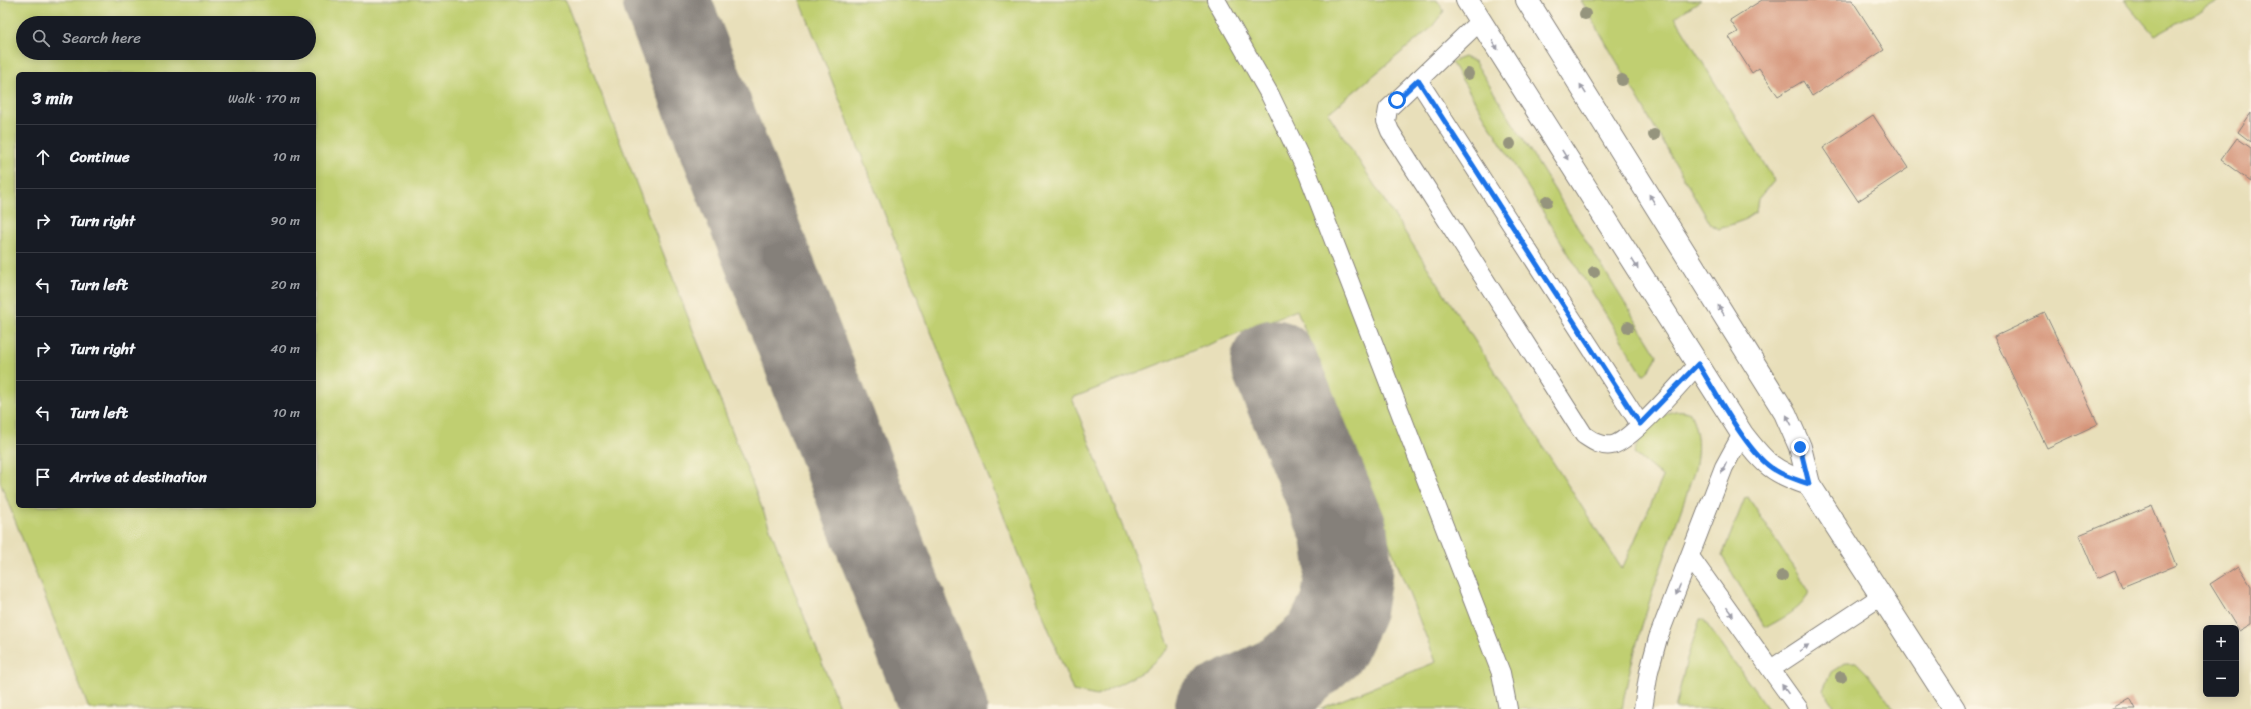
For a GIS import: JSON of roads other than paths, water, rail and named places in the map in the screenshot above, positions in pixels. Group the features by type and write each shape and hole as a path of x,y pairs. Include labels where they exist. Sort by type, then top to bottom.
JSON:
{"street":[{"path":"1467,0 1742,434 1761,458 1774,470 1809,484"},
{"path":"1527,0 1785,413 1800,447 1809,484 1880,597 1954,709"}],"lane":[{"path":"1216,0 1270,95 1308,174 1501,673 1508,709"},
{"path":"1480,21 1388,110 1386,121 1390,131 1584,435 1596,444 1612,445 1628,436 1698,364"},
{"path":"1418,80 1640,424"},
{"path":"1643,709 1649,671 1658,638 1691,558 1724,467 1742,434"},
{"path":"1691,558 1799,709"},
{"path":"1771,669 1880,597"}]}
